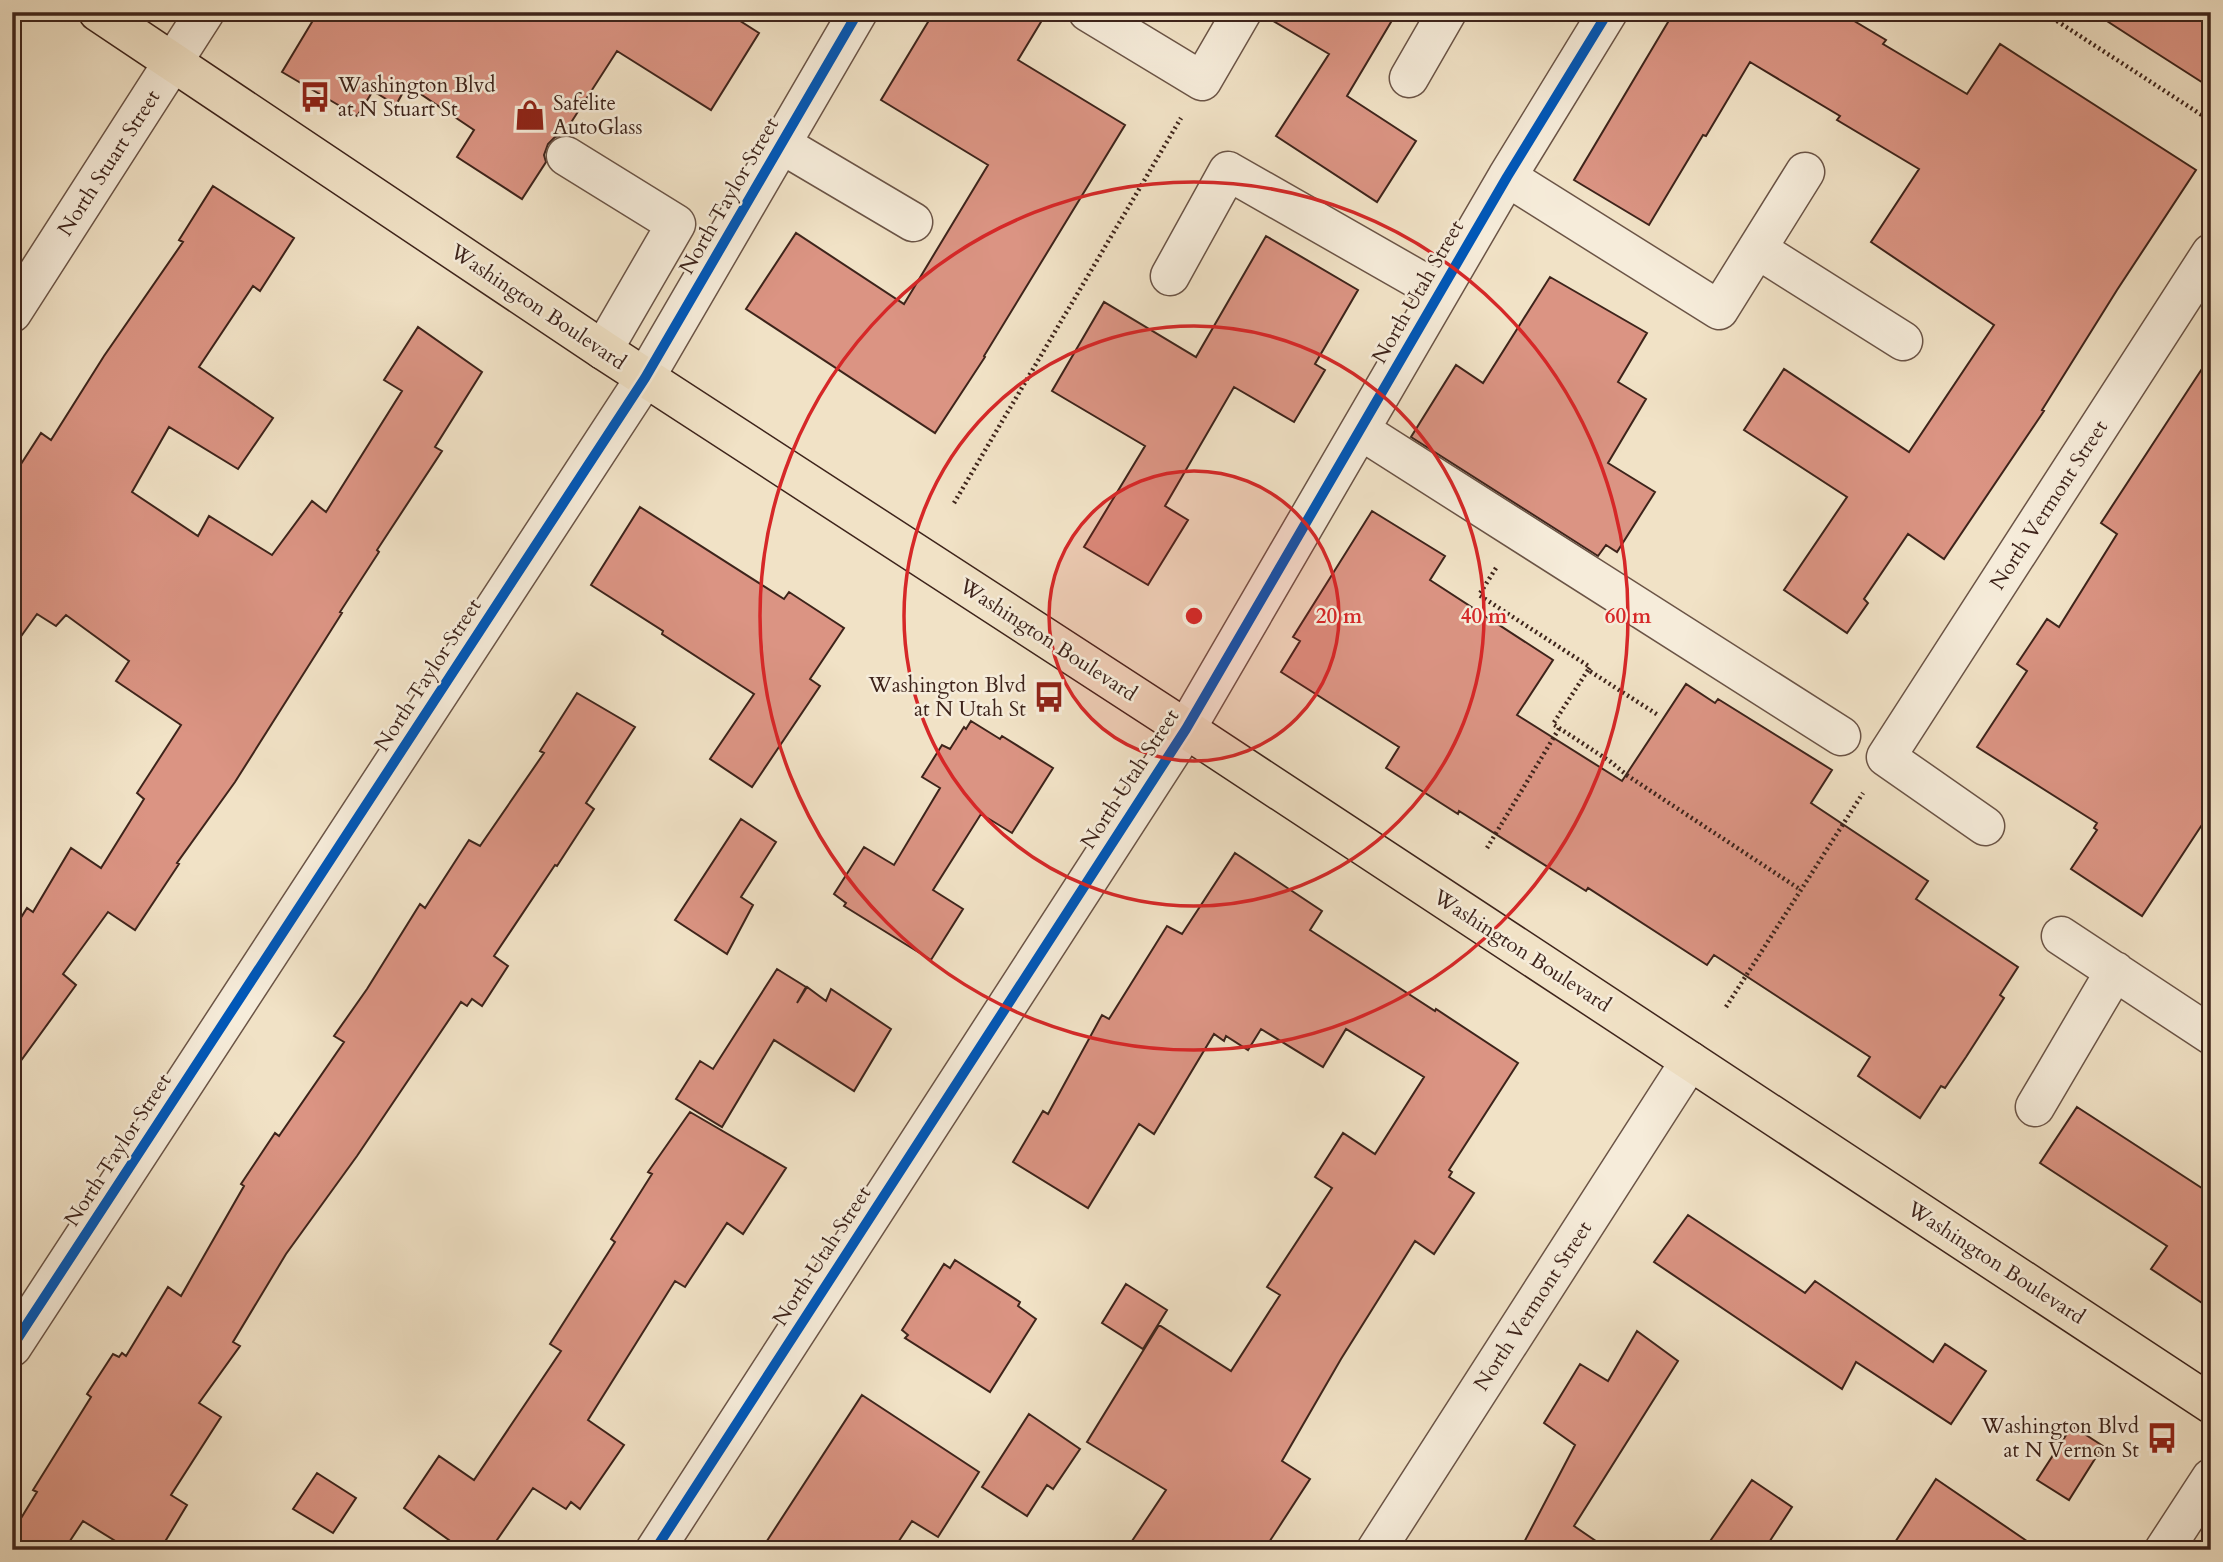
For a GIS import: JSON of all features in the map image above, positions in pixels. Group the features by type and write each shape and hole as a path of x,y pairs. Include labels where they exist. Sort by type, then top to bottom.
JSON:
{"main road":[{"name":"Washington Boulevard","path":"98,12 645,378 1186,729 2211,1404"}],"street":[{"name":"North Stuart Street","path":"12,313 205,12"},
{"name":"North Taylor Street","path":"12,1348 645,378 858,12"},
{"path":"1088,12 1202,81 1242,12"},
{"path":"1409,78 1447,12"},
{"name":"North Utah Street","path":"655,1550 1186,729 1507,177 1608,12"},
{"path":"781,144 913,222"},
{"path":"566,156 676,224 603,350"},
{"path":"1170,276 1228,171 1440,292"},
{"path":"1507,177 1719,310 1805,172"},
{"path":"1757,249 1903,341"},
{"name":"North Vermont Street","path":"1886,757 2211,253"},
{"path":"1360,430 1841,736"},
{"path":"1886,757 1985,826"},
{"path":"2061,936 2211,1035"},
{"path":"2035,1107 2115,971"},
{"name":"North Vermont Street","path":"1376,1550 1690,1061"},
{"path":"2164,1550 2211,1478"}],"path":[{"path":"2043,12 2211,121"},
{"path":"954,503 1202,81"},
{"path":"1497,566 1479,595 1590,667 1553,724 1801,890"},
{"path":"1588,670 1658,715"},
{"path":"1487,848 1560,727"},
{"path":"1726,1007 1886,757"}],"building":[{"path":"318,12 726,12 759,33 711,110 617,51 563,135 555,137 548,144 544,155 546,162 522,199 457,157 474,130 407,85 396,105 373,91 357,116 282,72"},
{"path":"934,12 1047,12 1018,60 1125,125 985,357 935,433 746,309 796,233 904,304 988,165 881,100"},
{"path":"1264,12 1397,12 1347,96 1416,141 1377,202 1276,136 1329,54 1263,15"},
{"path":"1674,12 1839,12 1886,40 1883,44 1967,94 2000,44 2196,170 2117,290 2042,410 2044,411 1944,559 1908,534 1864,599 1868,603 1847,633 1784,590 1847,497 1744,430 1784,369 1909,452 1994,325 1871,242 1919,169 1837,120 1840,116 1750,62 1649,225 1574,180"},
{"path":"2093,12 2211,12 2211,88 2147,47"},
{"path":"213,186 294,238 260,291 253,286 199,367 273,418 238,469 169,427 132,492 198,536 209,516 272,555 312,501 326,512 402,391 384,380 418,327 482,372 435,447 442,451 377,550 379,552 340,612 342,613 235,782 177,863 179,864 135,930 108,912 63,974 76,985 12,1073 12,932 27,908 33,912 71,848 101,868 144,799 137,793 181,725 116,681 129,661 66,615 56,626 37,614 12,649 12,478 41,433 51,440 104,356 183,242 179,240"},
{"path":"1266,236 1358,290 1315,364 1325,370 1294,422 1234,387 1165,506 1188,520 1148,585 1084,547 1145,446 1052,391 1104,302 1196,357"},
{"path":"1550,277 1647,333 1618,382 1646,399 1608,463 1655,492 1617,552 1606,545 1598,556 1411,437 1456,365 1483,383"},
{"path":"2211,355 2211,811 2142,916 2071,869 2097,830 2094,828 2097,823 1977,747 2027,671 2017,664 2047,619 2059,627 2117,534 2101,523"},
{"path":"640,507 784,599 789,592 844,628 810,679 820,686 752,787 710,759 754,694 591,585"},
{"path":"1372,511 1445,556 1430,580 1553,660 1517,715 1622,781 1686,684 1715,703 1718,699 1832,770 1811,803 1928,881 1916,899 2018,967 2000,995 2004,998 1966,1057 1945,1088 1941,1086 1920,1118 1858,1076 1870,1057 1714,955 1707,965 1588,888 1586,891 1386,768 1399,747 1281,672 1300,641 1293,637"},
{"path":"577,693 635,727 586,803 594,809 494,956 508,966 482,1006 472,999 467,1006 461,1002 357,1156 286,1254 233,1342 240,1346 199,1403 221,1417 171,1495 187,1505 160,1550 130,1550 83,1521 64,1550 12,1550 12,1533 37,1492 33,1490 91,1397 87,1394 113,1354 119,1357 122,1353 126,1356 168,1287 181,1296 244,1186 241,1184 275,1133 279,1136 344,1042 334,1036 420,904 425,908 469,840 480,846 544,753 540,751"},
{"path":"971,721 1000,739 1002,736 1053,768 1012,833 981,814 933,890 963,909 931,960 844,906 846,903 834,894 864,847 894,865 940,788 922,777 942,745 950,749"},
{"path":"741,819 776,842 741,897 753,905 727,954 675,920"},
{"path":"1235,853 1322,911 1310,930 1518,1063 1449,1170 1452,1172 1449,1177 1474,1193 1434,1254 1415,1241 1341,1359 1282,1461 1310,1479 1264,1550 1126,1550 1166,1490 1087,1442 1159,1325 1231,1371 1280,1295 1267,1287 1332,1188 1315,1177 1343,1133 1375,1154 1424,1077 1346,1029 1323,1067 1261,1029 1248,1050 1226,1036 1224,1041 1214,1034 1154,1134 1139,1124 1088,1208 1013,1162 1043,1111 1048,1114 1102,1015 1109,1019 1167,926 1182,934"},
{"path":"777,969 806,987 797,1003 807,987 826,1001 831,989 891,1029 854,1091 774,1040 722,1127 676,1099 700,1061 713,1069"},
{"path":"2077,1107 2211,1194 2211,1309 2151,1269 2167,1246 2040,1163"},
{"path":"690,1112 786,1168 743,1234 727,1223 685,1287 675,1281 588,1420 624,1445 580,1509 571,1502 566,1509 533,1488 490,1550 463,1550 404,1508 439,1456 474,1480 561,1351 550,1344 615,1242 611,1239 652,1174 648,1172"},
{"path":"1688,1215 1805,1293 1815,1281 1933,1362 1945,1344 1986,1371 1951,1424 1856,1362 1842,1389 1654,1262"},
{"path":"955,1260 1020,1302 1018,1306 1036,1319 990,1392 905,1338 908,1335 902,1330 944,1264 950,1268"},
{"path":"1126,1284 1167,1310 1143,1349 1102,1323"},
{"path":"1637,1331 1678,1361 1574,1526 1609,1550 1520,1550 1575,1445 1544,1423 1580,1364 1608,1381"},
{"path":"862,1395 979,1472 938,1537 912,1521 893,1550 761,1550"},
{"path":"1029,1414 1080,1449 1053,1489 1047,1485 1027,1516 982,1487"},
{"path":"2072,1426 2103,1446 2069,1500 2037,1480"},
{"path":"317,1473 356,1498 333,1533 293,1509"},
{"path":"1936,1479 2040,1550 1890,1550"},
{"path":"1752,1480 1792,1507 1764,1550 1704,1550"}],"cycle path":[{"path":"12,1347 645,378 858,12"},
{"path":"655,1550 1186,729 1507,177 1608,12"}],"place":[{"name":"Washington Blvd at N Stuart St","path":"315,97"},
{"name":"Safelite AutoGlass","path":"530,115"},
{"name":"Washington Blvd at N Utah St","path":"1049,697"},
{"name":"Washington Blvd at N Vernon St","path":"2162,1438"}]}
